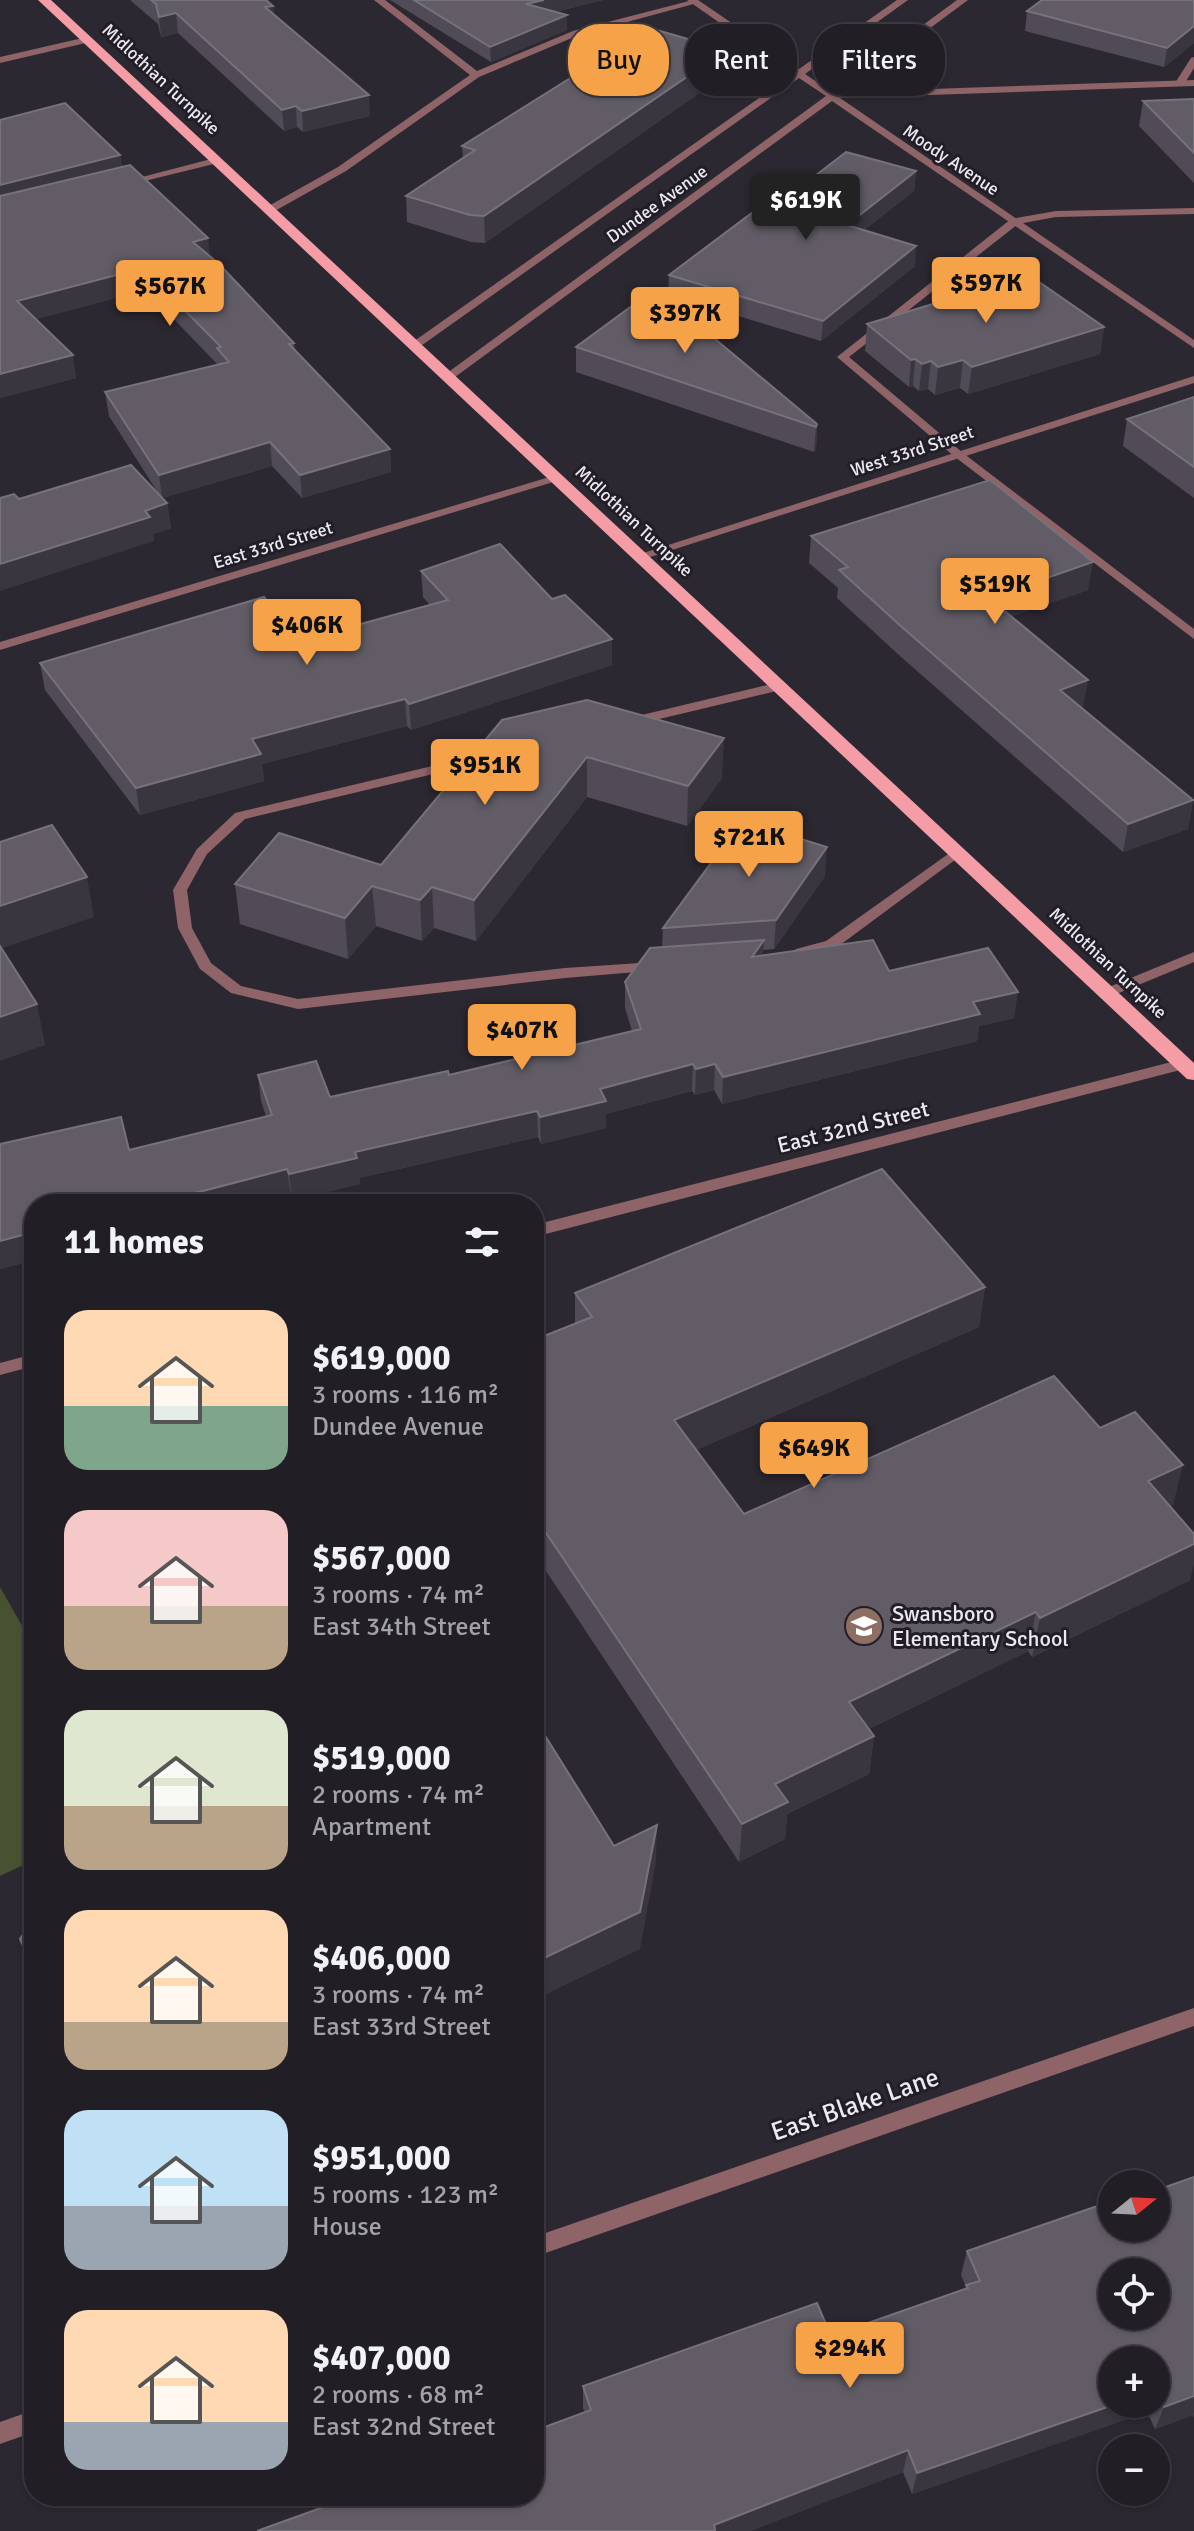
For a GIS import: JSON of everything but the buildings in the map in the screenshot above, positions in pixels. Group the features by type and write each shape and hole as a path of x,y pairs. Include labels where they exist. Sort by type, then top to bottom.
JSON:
{"main road":[{"name":"Midlothian Turnpike","path":"44,0 1189,1069"}],"street":[{"path":"379,0 476,75"},
{"name":"Dundee Avenue","path":"414,346 903,0"},
{"name":"Dundee Avenue","path":"930,24 963,0"},
{"path":"269,210 342,169 476,75 576,33 694,1"},
{"name":"Moody Avenue","path":"694,1 813,81"},
{"path":"0,60 87,40"},
{"path":"1180,83 1194,60"},
{"path":"945,91 1194,83"},
{"name":"Dundee Avenue","path":"447,378 832,96"},
{"name":"Moody Avenue","path":"834,96 859,118 1194,345"},
{"path":"108,187 215,161"},
{"path":"1192,631 959,455 842,357 1015,221 1056,214 1194,211"},
{"name":"West 33rd Street","path":"640,556 1194,379"},
{"name":"East 33rd Street","path":"0,646 556,478"},
{"path":"610,727 780,686"},
{"path":"502,753 240,816 202,852 180,890 185,928 205,966 236,990 298,1004 565,973 673,965"},
{"path":"780,957 831,945 958,851"},
{"path":"1109,992 1194,957"},
{"name":"East 32nd Street","path":"544,1229 1189,1069"},
{"path":"0,1369 24,1363"},
{"name":"East Blake Lane","path":"544,2244 1194,2017"},
{"path":"0,2433 24,2425"}],"green space":[{"path":"0,1587 24,1629 24,1865 0,1876"}],"place":[{"name":"Swansboro Elementary School","path":"864,1626"}]}
